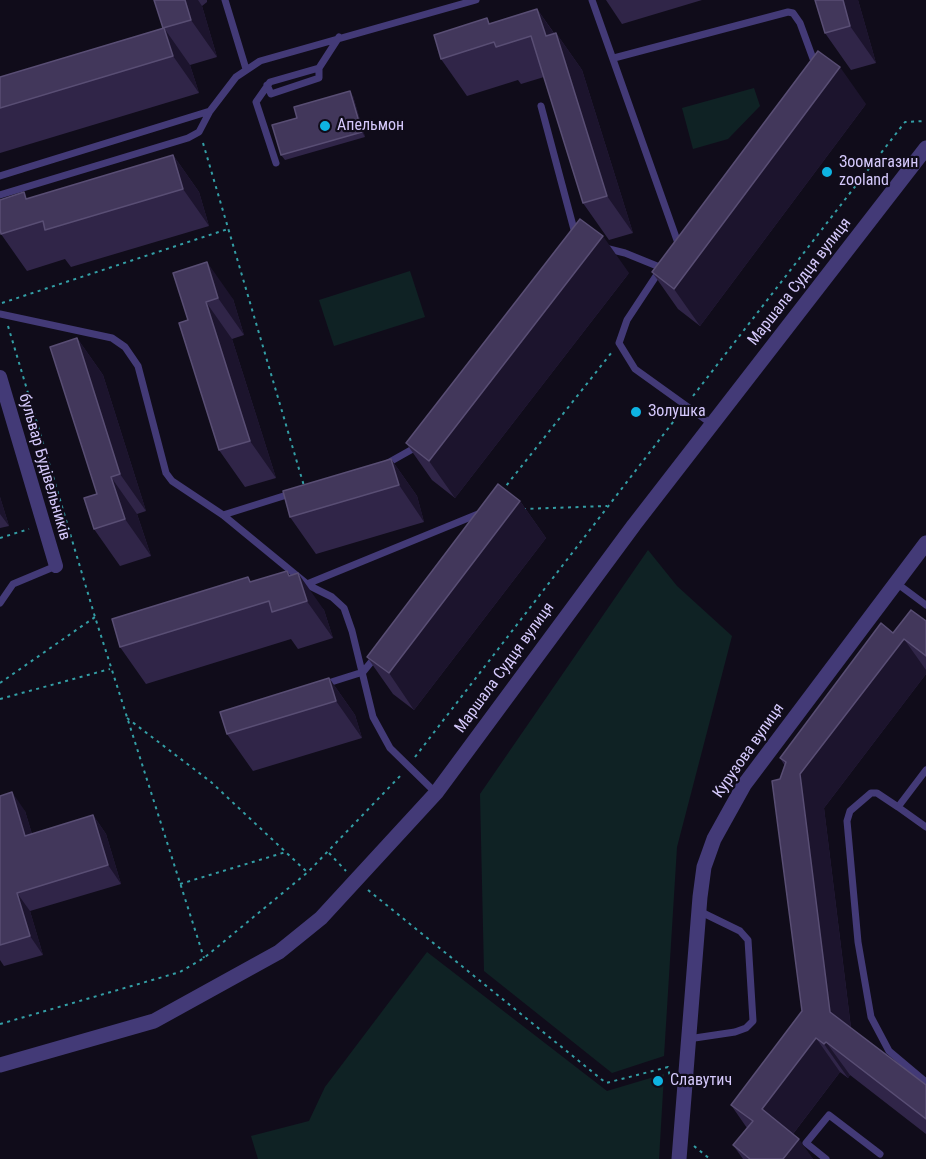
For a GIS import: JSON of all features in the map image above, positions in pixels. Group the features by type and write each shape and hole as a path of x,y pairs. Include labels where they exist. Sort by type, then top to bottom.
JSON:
{"street":[{"name":"Маршала Судця вулиця","path":"0,1065 154,1021 279,952 321,918 357,882 436,793 614,552 926,148"},
{"name":"бульвар Будівельників","path":"0,377 56,566"},
{"name":"Курузова вулиця","path":"680,1159 699,911 704,867 714,839 744,784 926,543"}],"lane":[{"path":"225,0 246,69"},
{"path":"0,195 188,138 199,132 226,87 246,69 260,61 476,0"},
{"path":"592,0 678,243"},
{"path":"614,58 788,12 793,13 800,23 816,72"},
{"path":"276,163 256,102 267,86 320,68 339,37"},
{"path":"541,106 577,241 586,243"},
{"path":"0,176 210,111"},
{"path":"673,252 686,234"},
{"path":"596,246 625,253 662,268"},
{"path":"667,260 627,320 619,343 635,369 712,425"},
{"path":"2,316 112,338 125,347 138,366 166,473 179,488 223,515 304,584 332,597 344,608 363,672 373,717 390,748 436,793"},
{"path":"374,468 407,454 425,439"},
{"path":"223,515 305,489"},
{"path":"304,584 487,510 473,528"},
{"path":"0,603 13,584 56,566"},
{"path":"895,582 926,605"},
{"path":"318,687 363,672 384,645"},
{"path":"898,807 926,770"},
{"path":"926,827 877,793 866,795 848,815 856,931 871,1017 889,1051 926,1082"},
{"path":"688,1039 735,1032 747,1028 753,1021 748,940 740,931 699,911"},
{"path":"826,1159 806,1143 829,1114 880,1154"}],"path":[{"path":"0,1024 180,972 204,958 329,852 409,765 905,122 926,121"},
{"path":"199,132 305,489"},
{"path":"204,958 94,617 2,316 0,303 228,229"},
{"path":"502,492 619,343"},
{"path":"520,509 609,506"},
{"path":"0,538 44,525"},
{"path":"0,683 94,617"},
{"path":"0,699 111,669"},
{"path":"127,718 211,782 308,872"},
{"path":"180,885 286,852"},
{"path":"329,852 357,882 606,1083 668,1067 670,1078"},
{"path":"681,1135 710,1159"}],"green space":[{"path":"754,88 760,106 728,139 693,149 682,108"},
{"path":"410,271 425,317 334,346 319,300"},
{"path":"648,550 677,586 732,636 677,847 664,1056 612,1073 484,971 480,794"},
{"path":"427,952 607,1091 664,1074 659,1159 258,1159 251,1136 309,1121 325,1087"}],"building":[{"path":"154,0 185,0 191,20 163,28"},
{"path":"815,0 843,0 850,26 825,33"},
{"path":"537,9 546,36 556,33 607,196 583,203 531,36 496,47 494,42 441,59 434,35 487,18 489,24"},
{"path":"164,28 173,56 0,108 0,77"},
{"path":"818,51 840,67 674,289 652,272"},
{"name":"Апельмон","path":"350,91 362,132 281,155 272,125 297,118 294,107"},
{"path":"173,155 183,189 45,230 43,221 1,234 0,200 24,192 26,199"},
{"path":"580,219 603,236 429,461 406,443"},
{"path":"207,262 218,298 206,302 250,441 219,450 179,323 188,320 173,273"},
{"path":"77,338 120,474 111,477 125,519 94,529 84,498 97,494 50,347"},
{"path":"391,459 399,485 290,517 283,491"},
{"path":"498,484 520,501 389,673 367,657"},
{"path":"287,571 289,576 298,573 307,601 272,612 269,601 120,647 112,619 248,577 250,582"},
{"path":"911,610 926,621 926,656 904,639 800,774 830,1012 926,1085 926,1119 826,1042 824,1044 816,1038 762,1109 799,1139 783,1159 750,1159 733,1145 753,1121 731,1105 802,1011 772,781 780,779 786,762 780,758 881,623 893,633"},
{"path":"329,678 336,701 227,734 220,712"},
{"path":"12,792 25,836 93,815 108,865 17,893 30,936 0,945 0,796"}],"place":[{"name":"Апельмон","path":"325,126"},
{"name":"Зоомагазин zooland","path":"827,172"},
{"name":"Золушка","path":"636,412"},
{"name":"Славутич","path":"658,1081"}]}
